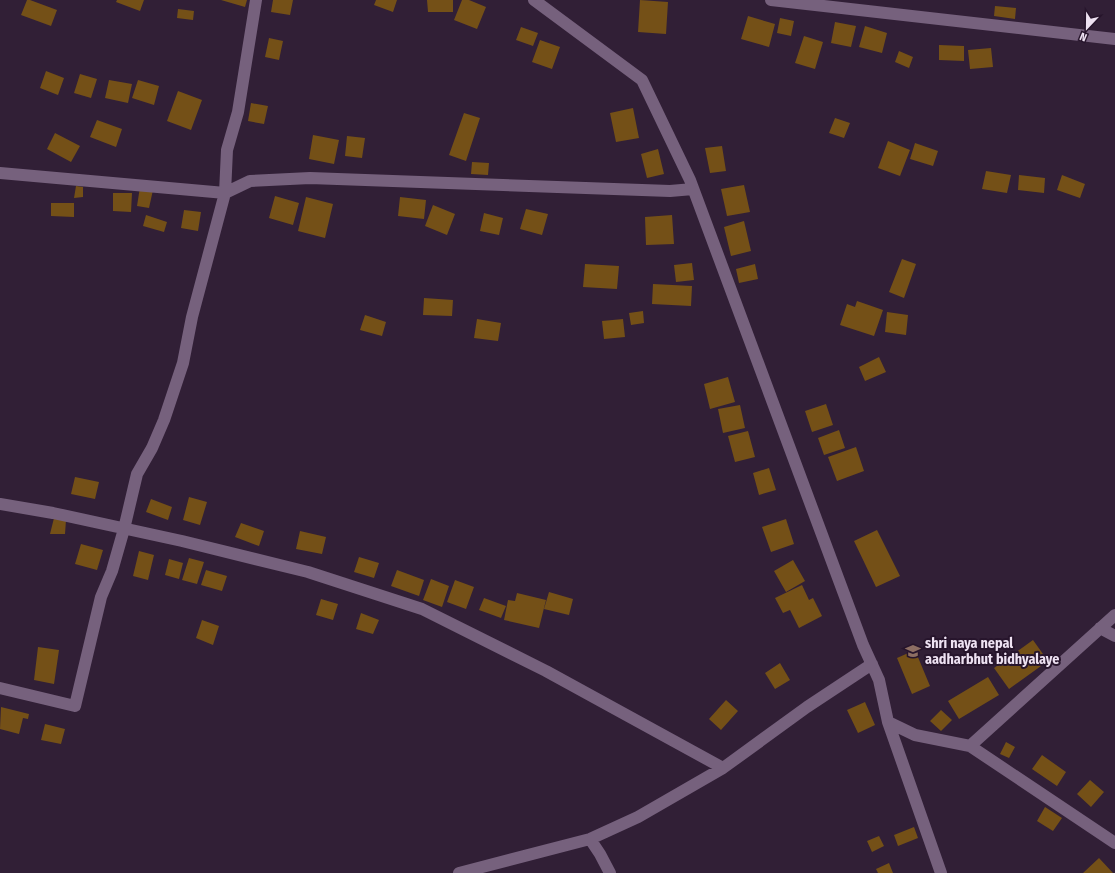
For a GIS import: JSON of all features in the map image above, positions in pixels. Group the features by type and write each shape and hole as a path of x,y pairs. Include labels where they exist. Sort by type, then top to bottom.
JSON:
{"street":[{"path":"0,688 75,706 102,597 112,571 124,529 137,474 152,448 164,420 184,363 192,317 225,193 227,150 238,112 256,0"},
{"path":"534,0 642,80 693,189 858,630 879,680 888,722 940,873"},
{"path":"771,0 1115,39"},
{"path":"0,173 225,193 250,181 310,178 670,191 693,189"},
{"path":"0,504 54,513 182,541 308,572 422,609 546,671 722,768"},
{"path":"970,746 1115,615"},
{"path":"1100,628 1115,636"},
{"path":"460,873 590,839 638,817 722,768 807,706 872,664"},
{"path":"888,722 915,735 970,746 1115,843"},
{"path":"590,839 610,873"}],"building":[{"path":"27,0 57,10 51,26 21,15"},
{"path":"117,0 144,0 140,11 116,2"},
{"path":"221,0 247,0 245,7"},
{"path":"273,0 293,0 290,15 271,12"},
{"path":"376,0 397,0 393,12 374,5"},
{"path":"427,0 453,0 453,12 428,12"},
{"path":"462,0 469,0 486,7 477,29 454,20"},
{"path":"640,0 668,2 666,34 638,32"},
{"path":"995,6 1016,8 1015,19 994,16"},
{"path":"178,9 194,11 193,20 177,18"},
{"path":"748,16 775,24 769,47 741,39"},
{"path":"780,18 794,21 791,36 777,33"},
{"path":"835,22 856,26 851,47 831,43"},
{"path":"865,26 887,33 882,53 859,47"},
{"path":"521,27 538,33 533,46 516,40"},
{"path":"804,36 823,42 815,69 795,63"},
{"path":"269,38 283,41 279,60 265,57"},
{"path":"540,40 560,47 552,69 532,62"},
{"path":"939,45 964,46 964,61 939,60"},
{"path":"991,48 993,67 970,69 968,50"},
{"path":"899,51 913,57 909,68 895,62"},
{"path":"46,71 64,78 58,95 40,88"},
{"path":"80,74 97,79 91,98 74,93"},
{"path":"109,80 132,84 128,103 105,98"},
{"path":"138,80 159,86 154,105 132,98"},
{"path":"178,91 202,100 191,130 167,121"},
{"path":"251,103 268,106 264,124 248,121"},
{"path":"633,108 639,138 616,142 610,113"},
{"path":"464,113 480,118 466,161 449,155"},
{"path":"835,118 850,123 844,138 829,133"},
{"path":"97,120 122,129 116,147 90,137"},
{"path":"55,133 80,146 71,162 47,149"},
{"path":"313,135 339,140 334,164 309,159"},
{"path":"347,136 365,138 362,158 345,156"},
{"path":"888,141 910,150 900,176 878,168"},
{"path":"915,143 938,151 933,166 910,159"},
{"path":"722,146 726,171 710,173 705,148"},
{"path":"658,149 664,174 647,178 641,154"},
{"path":"472,162 489,163 488,175 471,174"},
{"path":"986,171 1011,175 1007,193 982,189"},
{"path":"1019,175 1045,178 1044,193 1018,190"},
{"path":"1062,175 1085,184 1080,198 1057,190"},
{"path":"744,185 750,212 727,216 721,189"},
{"path":"76,186 83,187 83,197 74,198"},
{"path":"140,187 153,190 149,208 137,206"},
{"path":"113,193 132,193 131,212 113,211"},
{"path":"275,196 299,203 293,225 269,218"},
{"path":"306,197 333,204 325,238 298,231"},
{"path":"400,197 426,200 424,219 398,216"},
{"path":"51,203 74,203 74,217 51,216"},
{"path":"433,205 455,214 447,235 425,226"},
{"path":"526,209 548,214 542,235 520,229"},
{"path":"184,210 201,212 198,231 181,228"},
{"path":"484,213 503,218 499,235 480,231"},
{"path":"146,215 167,222 164,232 143,226"},
{"path":"672,215 674,244 646,245 645,217"},
{"path":"744,221 751,251 731,256 724,227"},
{"path":"902,259 916,264 904,298 889,292"},
{"path":"692,263 694,280 676,282 674,265"},
{"path":"585,264 619,266 617,289 583,287"},
{"path":"755,264 758,279 739,283 736,269"},
{"path":"653,284 692,286 691,306 652,304"},
{"path":"424,298 453,300 452,316 423,315"},
{"path":"857,301 883,310 874,336 840,325 847,304 855,307"},
{"path":"643,311 644,323 631,325 629,313"},
{"path":"887,312 908,315 906,335 885,332"},
{"path":"365,315 386,322 382,336 360,330"},
{"path":"477,319 501,323 498,341 474,338"},
{"path":"623,319 625,337 604,339 602,321"},
{"path":"879,357 886,372 865,381 859,367"},
{"path":"728,377 735,402 710,409 704,384"},
{"path":"826,404 833,425 812,432 805,411"},
{"path":"740,405 745,428 723,433 718,409"},
{"path":"839,430 845,448 824,455 818,438"},
{"path":"748,431 755,457 735,462 728,436"},
{"path":"856,447 864,471 837,481 828,457"},
{"path":"769,468 776,490 759,495 753,473"},
{"path":"75,477 99,482 95,499 71,494"},
{"path":"189,497 207,502 200,525 183,520"},
{"path":"151,499 172,507 168,520 146,512"},
{"path":"54,518 66,520 65,534 50,534"},
{"path":"786,519 794,544 771,552 762,527"},
{"path":"241,523 264,531 259,546 235,537"},
{"path":"877,530 900,576 876,587 854,541"},
{"path":"300,531 326,537 322,554 296,549"},
{"path":"81,544 103,550 97,570 75,564"},
{"path":"139,551 154,555 148,580 133,576"},
{"path":"359,557 379,563 374,578 354,572"},
{"path":"189,558 204,562 197,584 182,580"},
{"path":"169,559 183,563 179,579 165,575"},
{"path":"793,560 805,581 786,592 774,571"},
{"path":"206,570 227,576 222,591 201,585"},
{"path":"397,570 424,580 419,596 391,586"},
{"path":"431,579 449,586 442,607 423,600"},
{"path":"455,580 474,587 466,609 447,602"},
{"path":"802,585 809,600 813,598 822,616 799,628 790,610 783,613 775,598"},
{"path":"549,592 573,599 569,615 544,609"},
{"path":"517,593 546,600 539,628 504,620 508,600 515,601"},
{"path":"484,598 506,606 501,618 479,610"},
{"path":"321,599 338,604 333,620 316,615"},
{"path":"361,613 379,620 373,634 356,629"},
{"path":"202,620 219,626 213,645 196,638"},
{"path":"1033,640 1048,661 1009,689 994,668"},
{"path":"38,647 59,650 54,684 34,680"},
{"path":"915,650 930,686 912,694 897,658"},
{"path":"780,663 790,680 775,689 765,673"},
{"path":"988,677 999,695 959,719 948,701"},
{"path":"726,700 738,711 721,730 709,719"},
{"path":"865,702 875,725 858,733 847,710"},
{"path":"1,707 29,714 28,719 23,718 19,734 0,729"},
{"path":"941,710 952,720 941,731 930,721"},
{"path":"45,724 65,729 61,744 41,740"},
{"path":"1006,742 1015,747 1009,758 1000,754"},
{"path":"1042,755 1066,772 1057,786 1032,769"},
{"path":"1090,780 1104,792 1091,807 1077,794"},
{"path":"1045,807 1062,818 1053,831 1037,821"},
{"path":"914,827 918,838 898,846 894,835"},
{"path":"879,836 884,846 872,852 867,841"},
{"path":"1099,858 1113,873 1083,873"},
{"path":"889,863 893,873 878,873 876,869"}],"place":[{"name":"shri naya nepal aadharbhut bidhyalaye","path":"913,651"}]}
